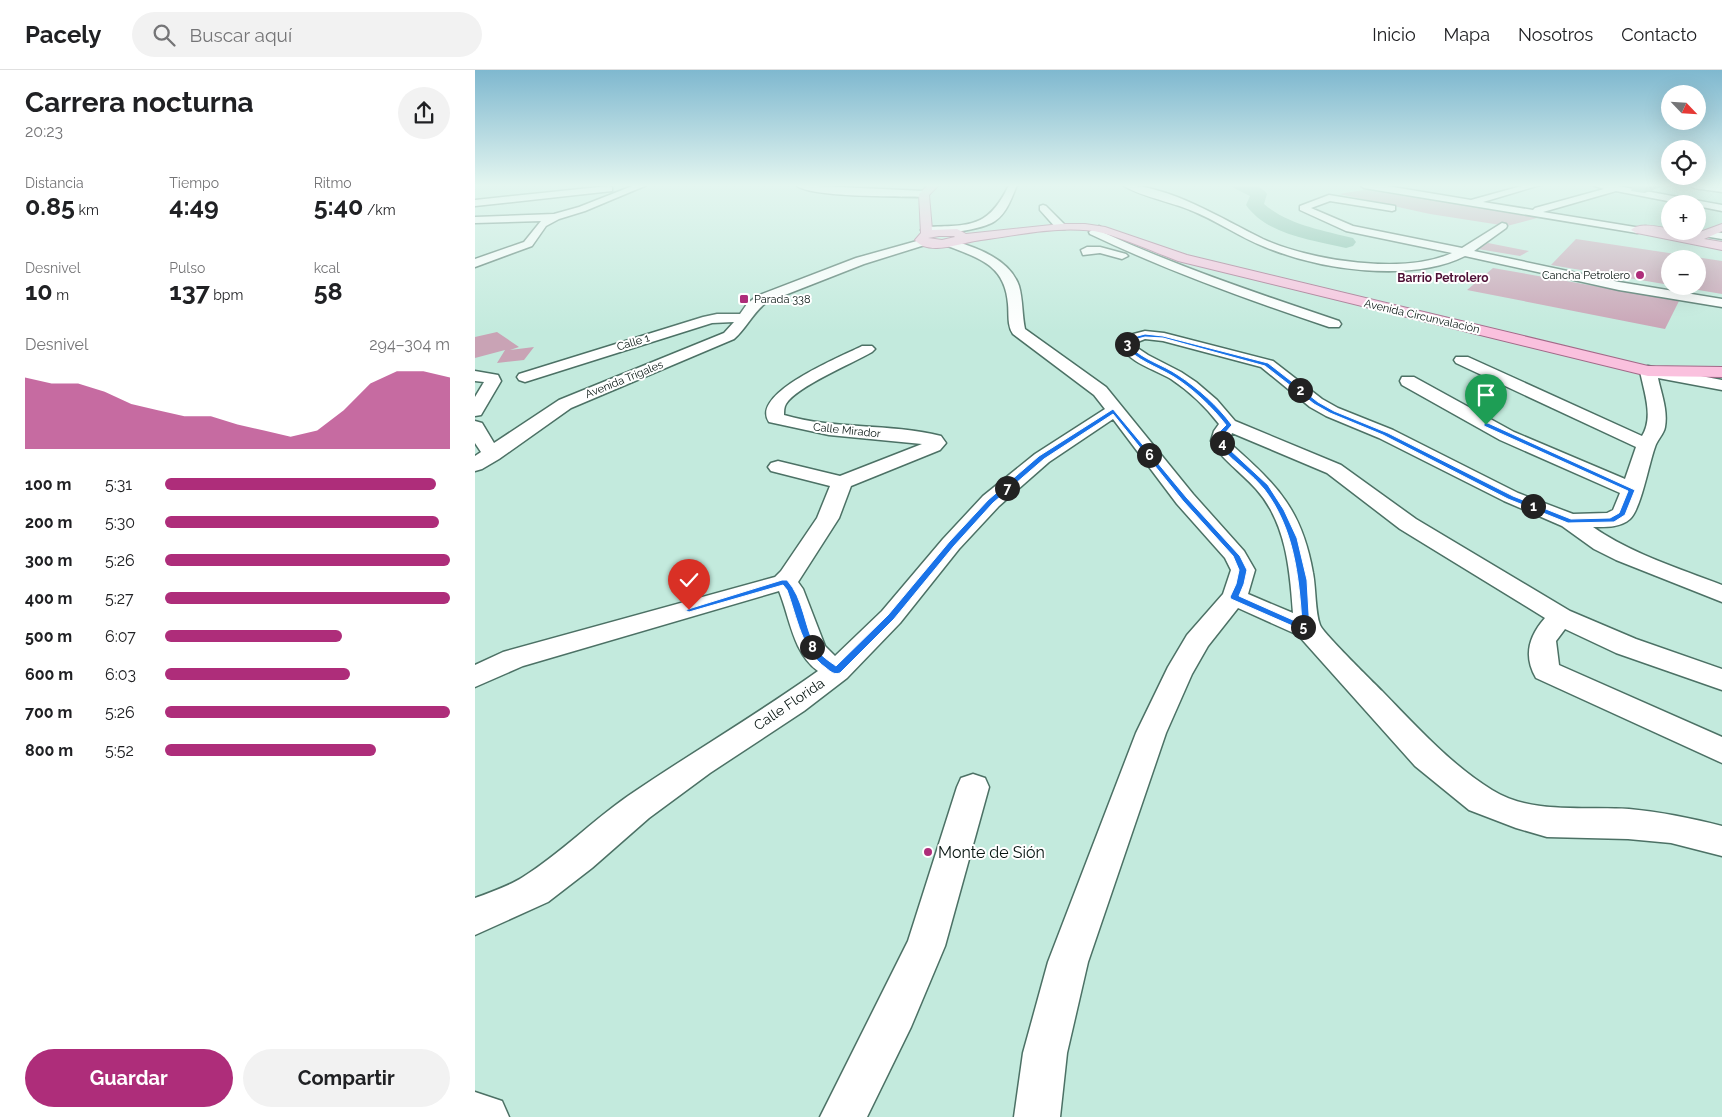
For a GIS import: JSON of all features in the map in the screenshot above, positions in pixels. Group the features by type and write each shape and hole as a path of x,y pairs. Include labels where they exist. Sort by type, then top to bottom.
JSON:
{"main road":[{"name":"Avenida Circunvalación","path":"926,235 936,234"},
{"name":"Avenida Circunvalación","path":"956,241 961,235 958,234"},
{"name":"Avenida Circunvalación","path":"956,241 1011,234"},
{"name":"Avenida Circunvalación","path":"1110,234 1126,237 1165,253 1183,258 1227,267 1336,296 1648,371 1722,372"},
{"path":"1658,234 1722,246"},
{"path":"1681,234 1697,236 1708,234"}],"street":[{"path":"478,261 528,244 535,234"},
{"name":"Avenida Trigales","path":"475,465 492,455 544,416 565,404 729,336 736,331 743,318 756,303 770,295 932,234"},
{"path":"1102,234 1150,258 1334,324"},
{"path":"1245,234 1289,252 1335,262 1405,267 1498,259"},
{"path":"1382,234 1463,246 1498,259 1619,286 1722,303"},
{"path":"1426,265 1463,246 1481,243 1492,234"},
{"path":"1708,234 1722,236"},
{"path":"956,241 1006,274 1012,285 1018,331 1100,391 1113,411 1185,499 1236,556 1243,570 1240,584 1234,597 1197,641 1178,674 1151,733 1068,962 1045,1053 1037,1117"},
{"path":"1087,253 1087,250 1100,250 1204,278"},
{"name":"Calle 1","path":"525,377 708,320 743,318"},
{"path":"1722,594 1624,555 1602,544 1570,521 1511,497 1385,434 1332,412 1316,403 1267,364 1163,337 1145,335 1127,340 1127,345 1135,355 1184,382 1217,409 1229,425 1334,469 1408,524 1561,617 1626,646 1722,680"},
{"name":"Calle Mirador","path":"840,483 933,446 936,443 934,440 923,438 823,428 775,418 777,403 793,388 818,373 867,349"},
{"path":"1463,360 1646,446"},
{"path":"1570,521 1611,520 1622,514 1646,446 1656,428 1657,412 1648,371 1722,385"},
{"path":"475,376 487,376 492,378 493,382 475,411"},
{"path":"1408,381 1507,436 1632,490"},
{"name":"Calle Florida","path":"475,917 535,890 579,857 637,808 837,671 891,617 951,544 991,501 1041,458 1113,411"},
{"path":"1229,425 1223,431 1220,441 1225,449 1266,486 1281,510 1293,538 1303,580 1307,629"},
{"path":"475,427 492,455"},
{"path":"475,677 513,658 784,582 790,576 827,518 841,486 840,483 778,467"},
{"path":"784,582 791,589 813,649 822,660 837,671"},
{"path":"1234,597 1307,629 1426,757 1481,800 1516,814 1547,822 1628,824 1671,828 1722,841"},
{"path":"1561,617 1545,635 1541,648 1547,671 1722,751"},
{"path":"843,1117 896,1012 926,946 973,787"},
{"path":"475,1115 485,1117"}],"shaded area":[{"name":"Cancha Petrolero","path":"1576,239 1661,252 1661,283 1551,265"},
{"path":"1488,243 1529,251 1520,256 1478,249"},
{"name":"Cancha Petrolero","path":"1706,259 1722,261 1722,294 1706,291"},
{"path":"1493,268 1679,301 1665,329 1467,290"},
{"path":"497,332 519,347 510,350 534,347 524,360 497,363 505,350 475,358 475,337"}],"waterway":[{"path":"1313,234 1346,242"}],"place":[{"name":"Cancha Petrolero","path":"1640,275"},
{"name":"Parada 338","path":"744,299"},
{"name":"Monte de Sión","path":"928,852"}],"district":[{"name":"Barrio Petrolero","path":"1443,278"}],"route":[{"path":"689,610 784,582 791,589 813,649 822,660 837,671 891,617 951,544 991,501 1041,458 1113,411 1185,499 1236,556 1243,570 1240,584 1234,597 1307,629 1303,580 1293,538 1281,510 1266,486 1225,449 1220,441 1223,431 1229,425 1217,409 1177,376 1135,355 1127,345 1127,340 1134,337 1145,335 1163,337 1267,364 1316,403 1332,412 1385,434 1511,497 1570,521 1595,522 1611,520 1622,514 1632,490 1507,436 1486,425"}]}
